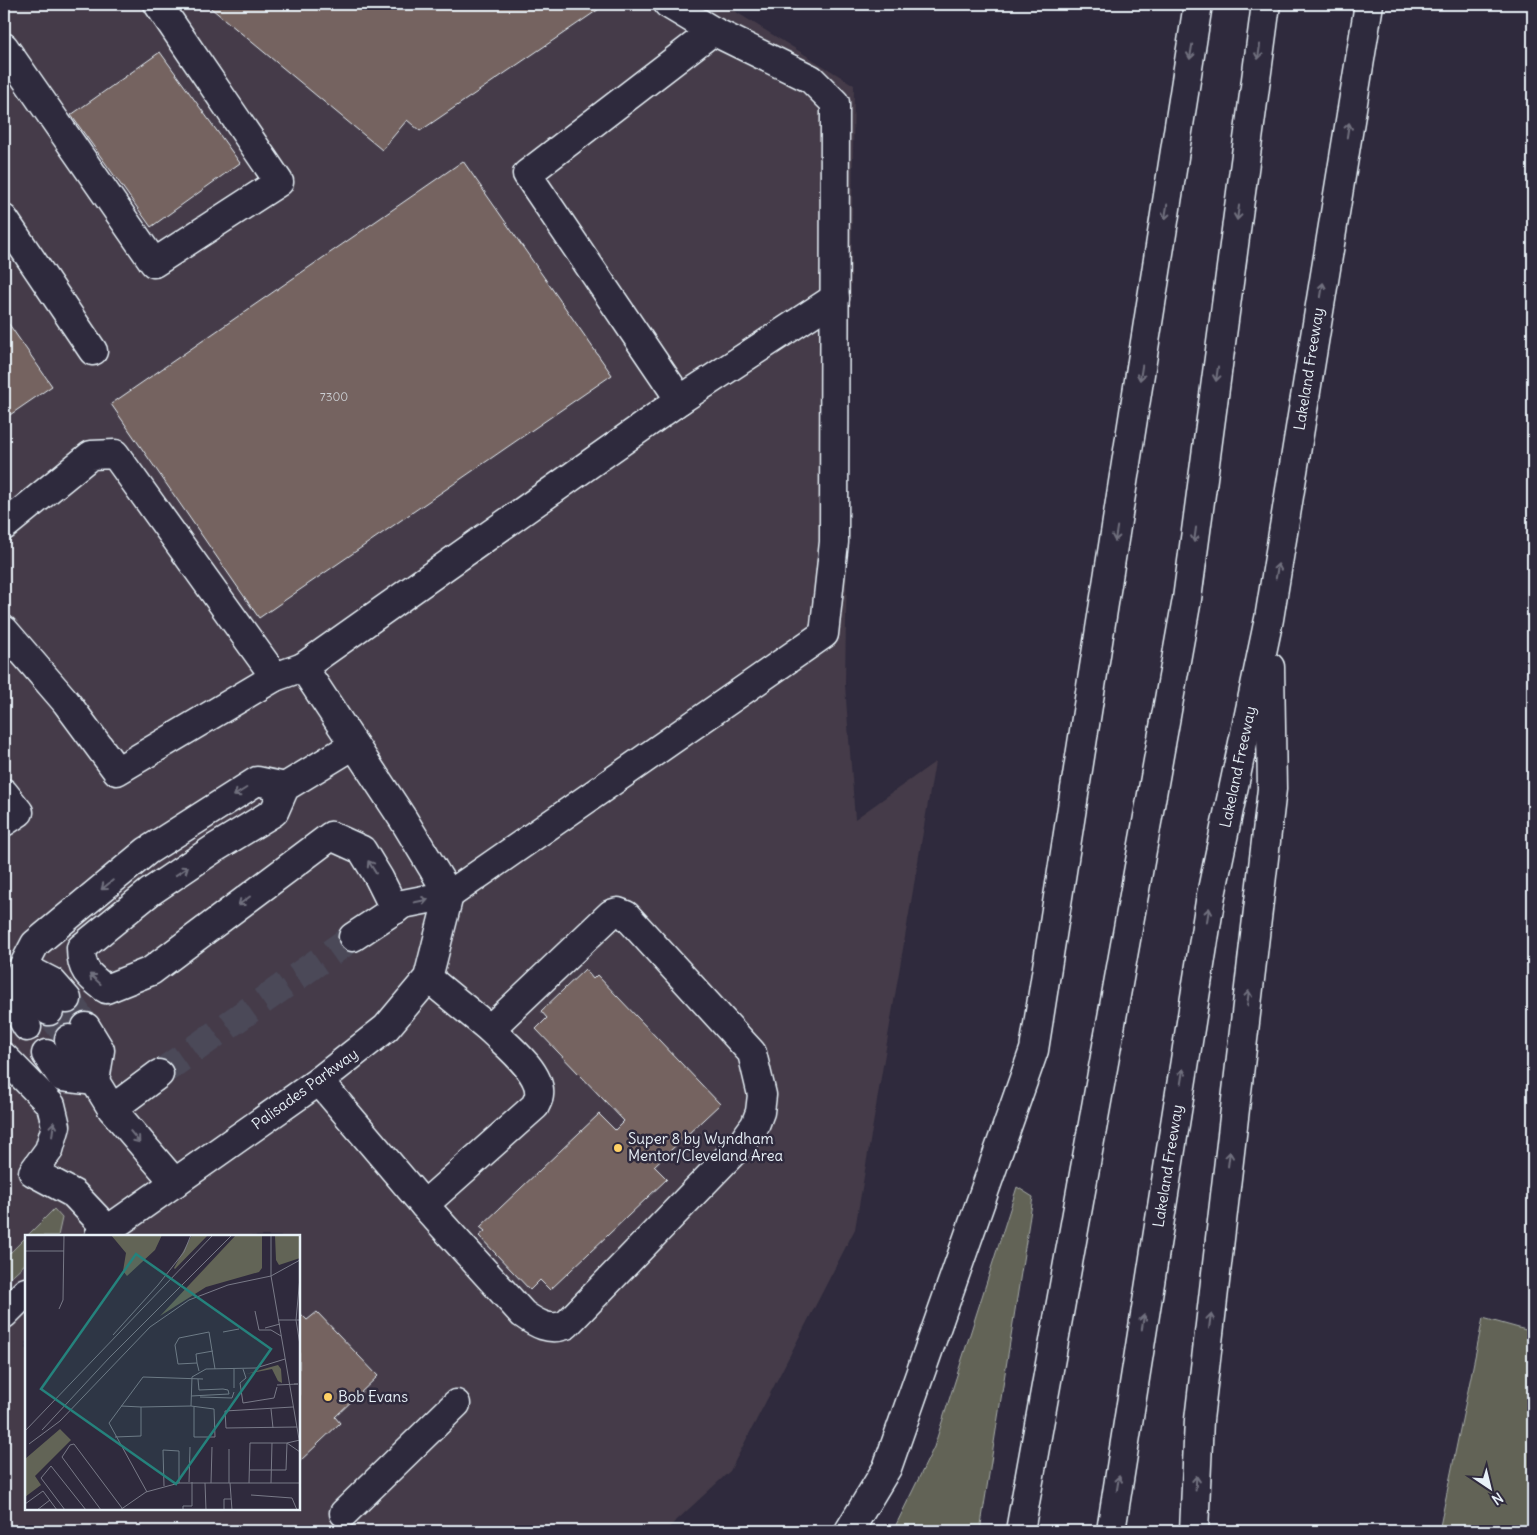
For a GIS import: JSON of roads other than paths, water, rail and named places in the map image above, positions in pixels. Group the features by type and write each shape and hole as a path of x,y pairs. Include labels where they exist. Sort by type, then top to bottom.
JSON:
{"main road":[{"path":"4,47 154,263 279,182 158,4"},
{"path":"353,937 403,904 449,895 824,634 834,542 834,103 811,79 714,30 668,4"},
{"path":"849,1531 887,1468 1034,1050 1198,4"},
{"path":"1020,1531 1186,599 1266,4"},
{"name":"Lakeland Freeway","path":"1111,1531 1211,895 1269,619 1369,4"},
{"path":"680,400 527,174 714,30"},
{"path":"4,219 93,350"},
{"path":"6,636 66,702 117,771 275,677 303,667 680,400 835,298"},
{"path":"4,526 91,456 115,454 275,677"},
{"path":"1194,1531 1199,1420 1272,789 1269,619"},
{"path":"303,667 403,819 449,895"},
{"path":"354,745 285,787 274,812 215,848 150,892 82,948 81,962 91,978 106,989 151,971 331,836 362,850 395,910"},
{"path":"27,1027 10,998 35,944 147,851 257,781 285,787"},
{"path":"4,793 19,812 4,822"},
{"name":"Palisades Parkway","path":"103,1233 318,1081 386,1028 428,978 449,895"},
{"path":"318,1081 424,1205 523,1314 536,1323 556,1328 566,1325 742,1143 755,1124 760,1112 762,1095 752,1053 626,915 618,912 611,914 490,1029"},
{"path":"23,967 29,980 58,1005"},
{"path":"424,1205 534,1106 539,1095 537,1080 528,1067 490,1029 428,978"},
{"path":"77,1033 100,1050 95,1080 112,1109 175,1183"},
{"path":"46,1054 62,1077 95,1080"},
{"path":"4,1057 51,1105 56,1126 49,1150 33,1172 74,1194 103,1233"},
{"path":"112,1109 159,1074"},
{"path":"4,1314 25,1293"},
{"path":"344,1512 456,1404"}],"tunnel":[{"path":"159,1074 353,937"},
{"path":"67,999 86,1027"},
{"path":"49,1011 69,1039"}],"place":[{"name":"Super 8 by Wyndham Mentor/Cleveland Area","path":"618,1148"},
{"name":"Bob Evans","path":"328,1397"}]}
